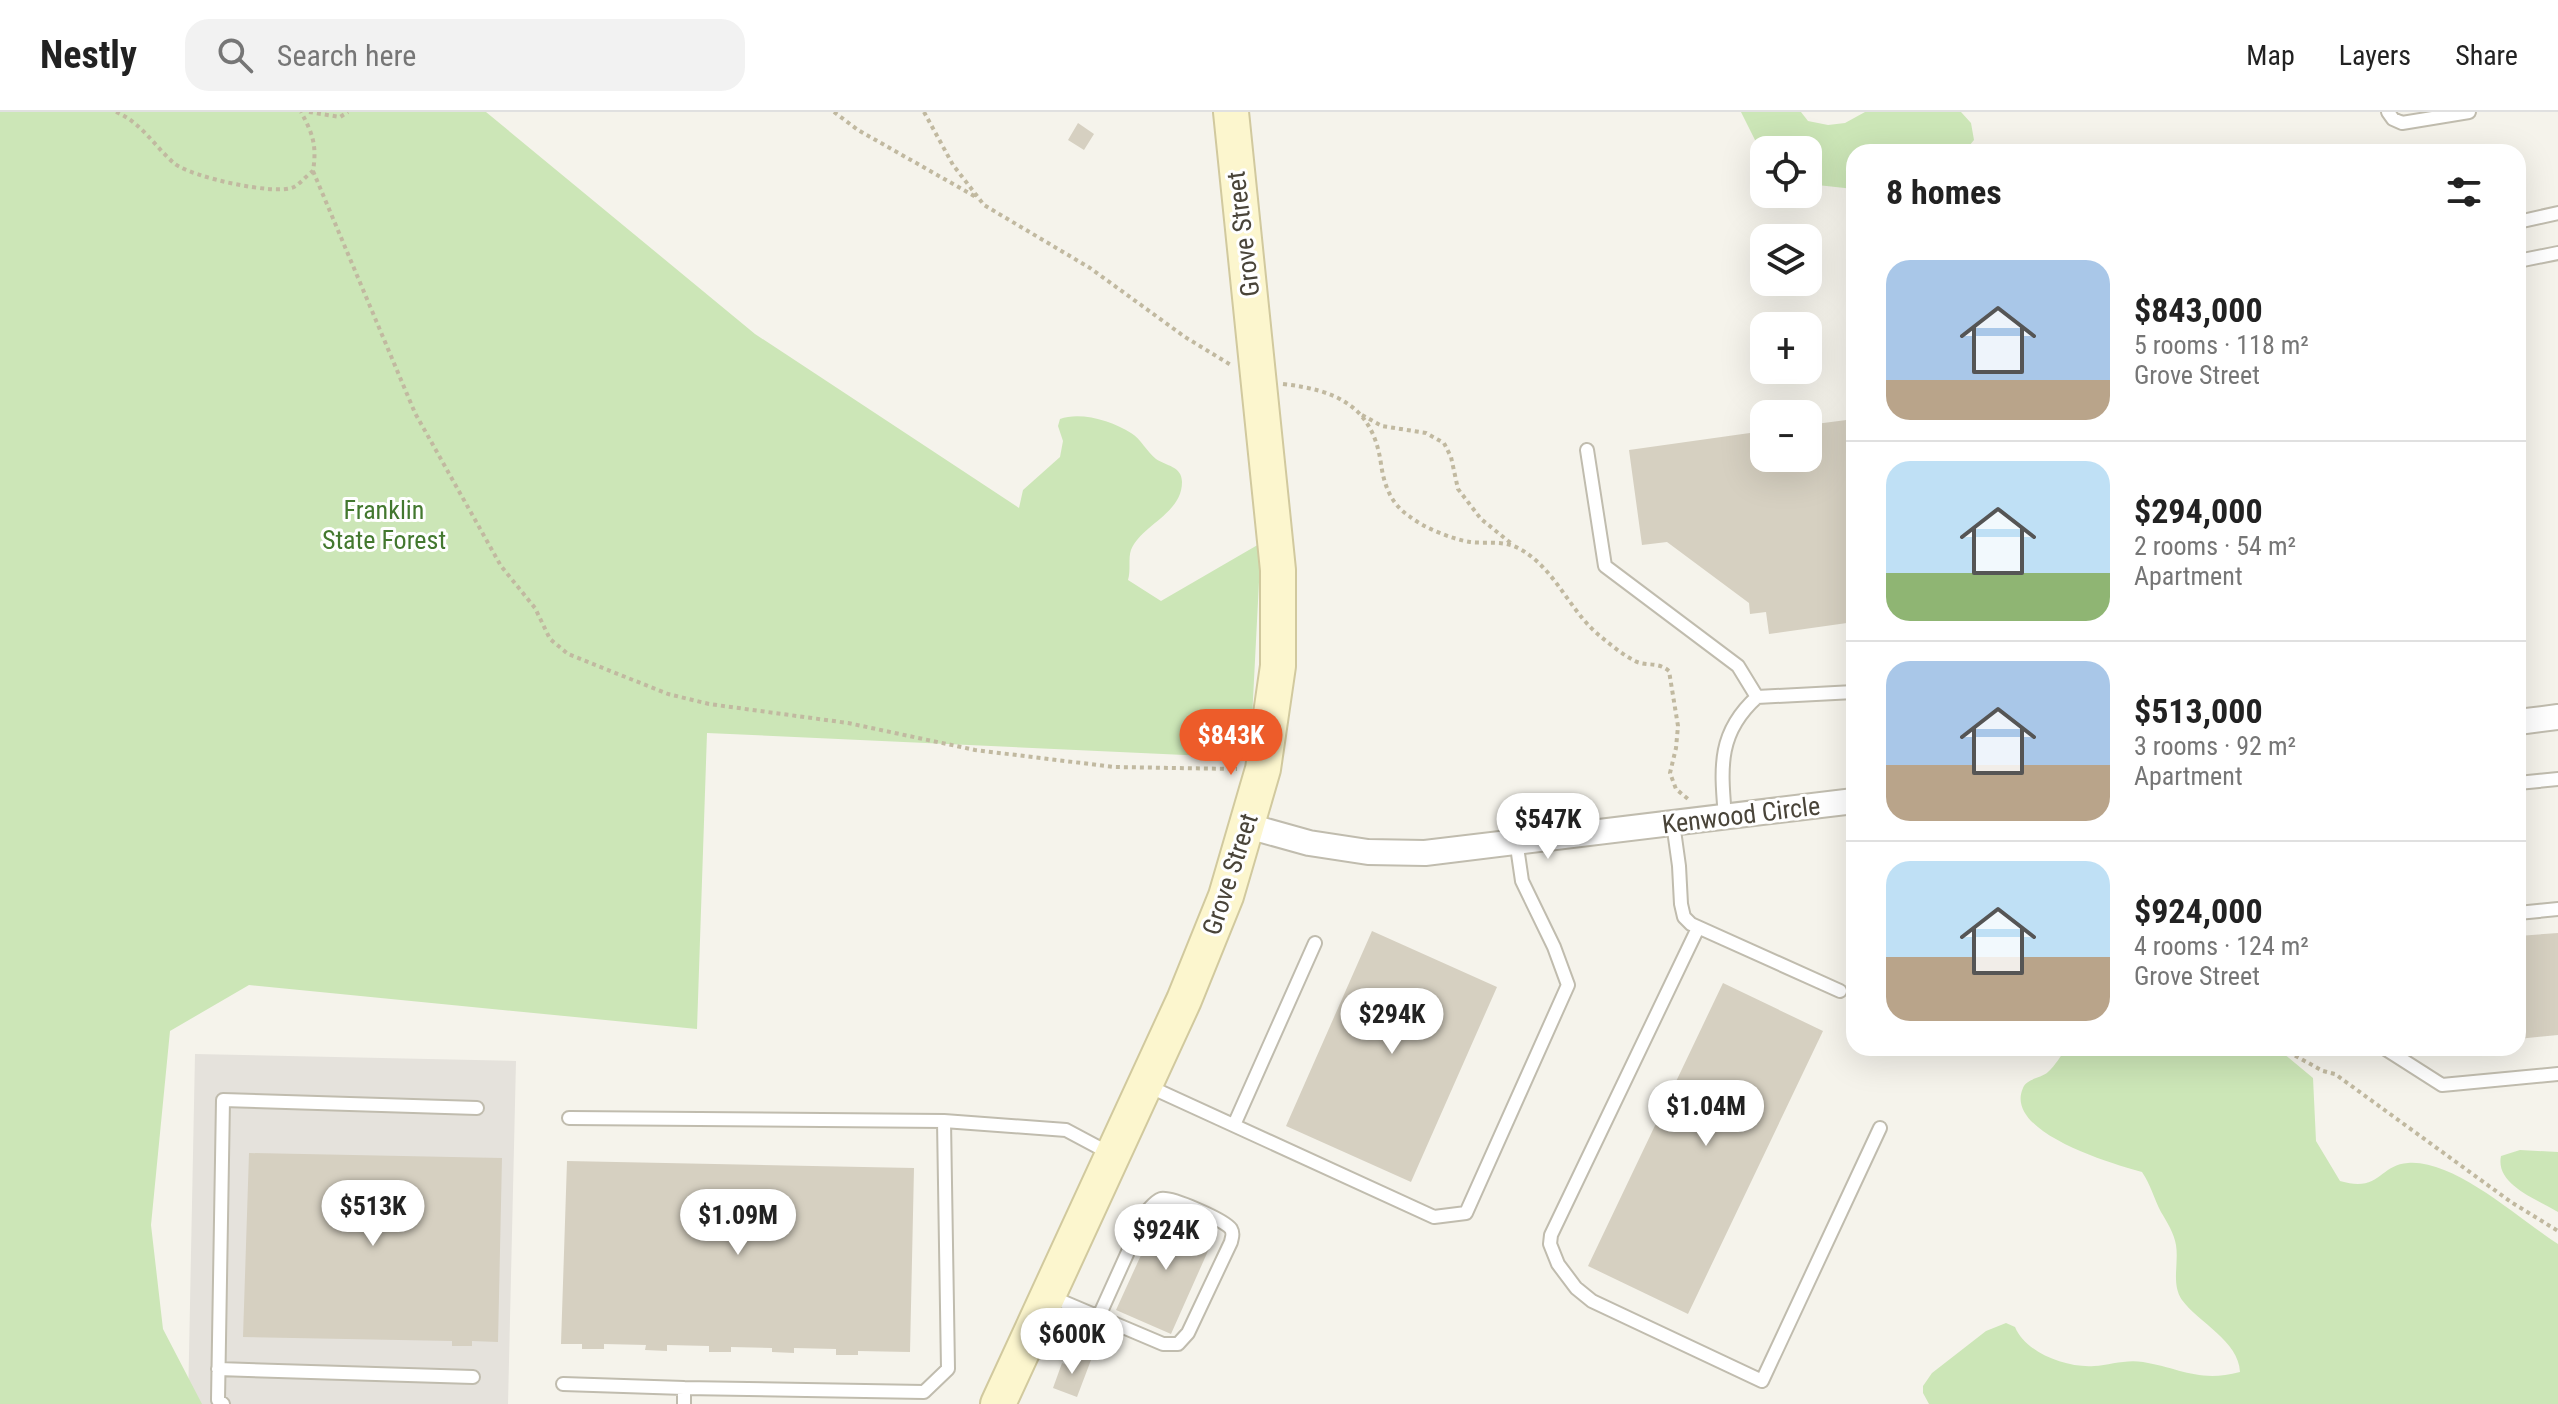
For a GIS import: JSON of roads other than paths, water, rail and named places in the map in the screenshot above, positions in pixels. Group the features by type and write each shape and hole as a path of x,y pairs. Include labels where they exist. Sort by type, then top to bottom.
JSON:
{"main road":[{"name":"Grove Street","path":"998,1404 1184,1000 1226,896 1263,769 1278,666 1276,542 1231,112"}],"street":[{"path":"2526,721 2558,717"},
{"name":"Kenwood Circle","path":"1248,826 1309,843 1368,852 1425,853 1846,802"}],"lane":[{"path":"2388,112 2393,119 2402,123 2469,112"},
{"path":"2526,220 2558,213"},
{"path":"2526,259 2558,253"},
{"path":"1587,450 1605,566 1738,666 1757,697"},
{"path":"1719,817 1724,748 1737,717 1757,697 1846,692"},
{"path":"2526,782 2558,779"},
{"path":"1673,823 1684,917 1698,928 1840,991"},
{"path":"1145,1084 1434,1217 1466,1213 1568,985 1554,947 1522,881 1516,840"},
{"path":"2526,912 2558,909"},
{"path":"1698,928 1551,1235 1554,1256 1576,1288 1607,1309 1762,1381 1880,1128"},
{"path":"1234,1125 1315,943"},
{"path":"2397,1056 2442,1085 2558,1074"},
{"path":"223,1404 218,1400 218,1369 223,1100 477,1108"},
{"path":"569,1118 944,1121 1066,1130 1114,1155"},
{"path":"563,1384 924,1392 948,1369 944,1121"},
{"path":"1049,1296 1163,1344 1178,1344 1188,1333 1231,1242 1233,1235 1230,1228 1172,1200 1163,1198 1157,1201 1146,1212 1099,1316"},
{"path":"218,1369 473,1377"},
{"path":"684,1388 684,1404"}],"park label":[{"name":"Franklin State Forest","path":"384,525"}]}
